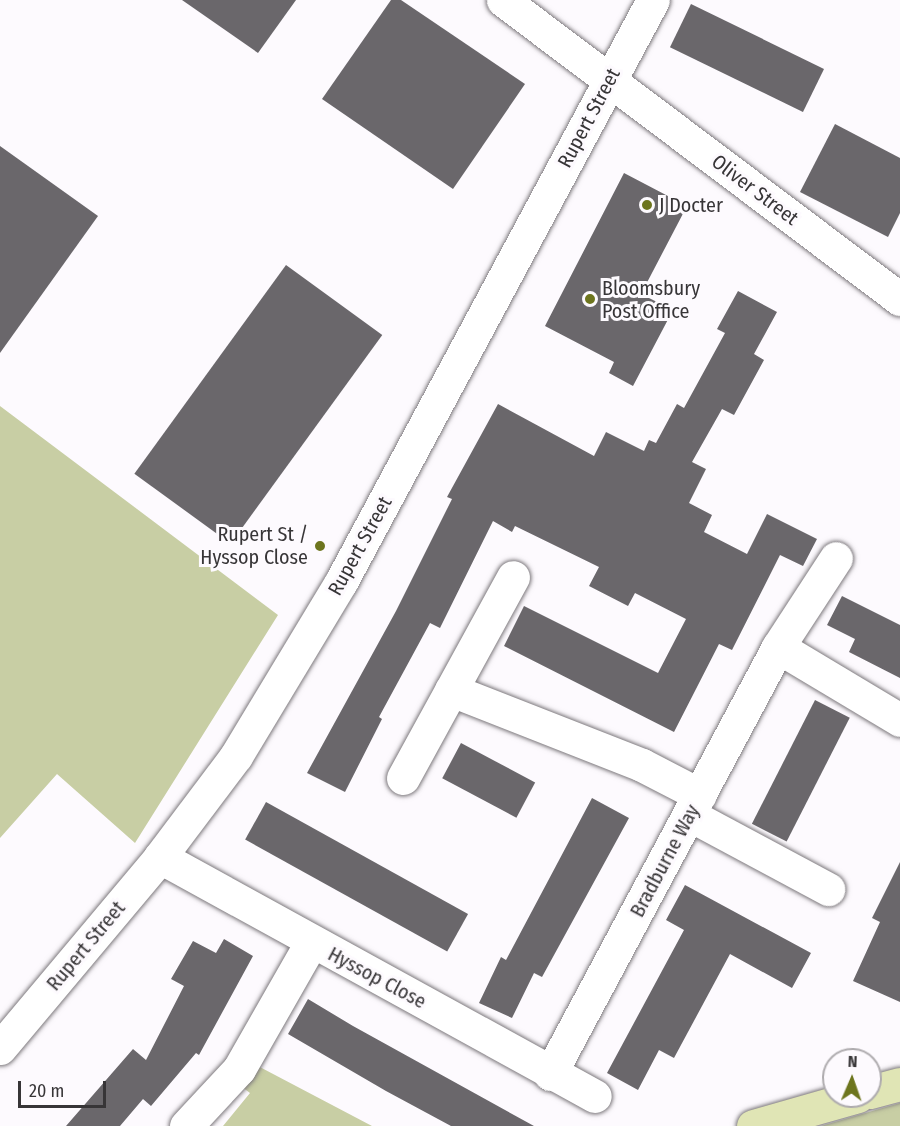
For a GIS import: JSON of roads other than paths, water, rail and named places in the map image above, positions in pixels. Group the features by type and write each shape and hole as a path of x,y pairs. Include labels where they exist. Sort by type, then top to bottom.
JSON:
{"main road":[{"path":"882,1089 900,1084"},
{"path":"753,1126 822,1106"}],"street":[{"name":"Oliver Street","path":"503,0 900,299"},
{"name":"Rupert Street","path":"0,1048 160,857 236,756 342,582 653,0"},
{"name":"Bradburne Way","path":"550,1074 778,647 836,558"},
{"path":"403,778 513,577"},
{"path":"778,647 900,720"},
{"path":"451,690 642,765 695,805 828,889"},
{"name":"Hyssop Close","path":"160,857 311,943 550,1074 595,1096"},
{"path":"186,1126 239,1069 311,943"}],"place":[{"name":"J Docter","path":"647,205"},
{"name":"Bloomsbury Post Office","path":"590,299"},
{"name":"Rupert St / Hyssop Close","path":"320,546"}]}
